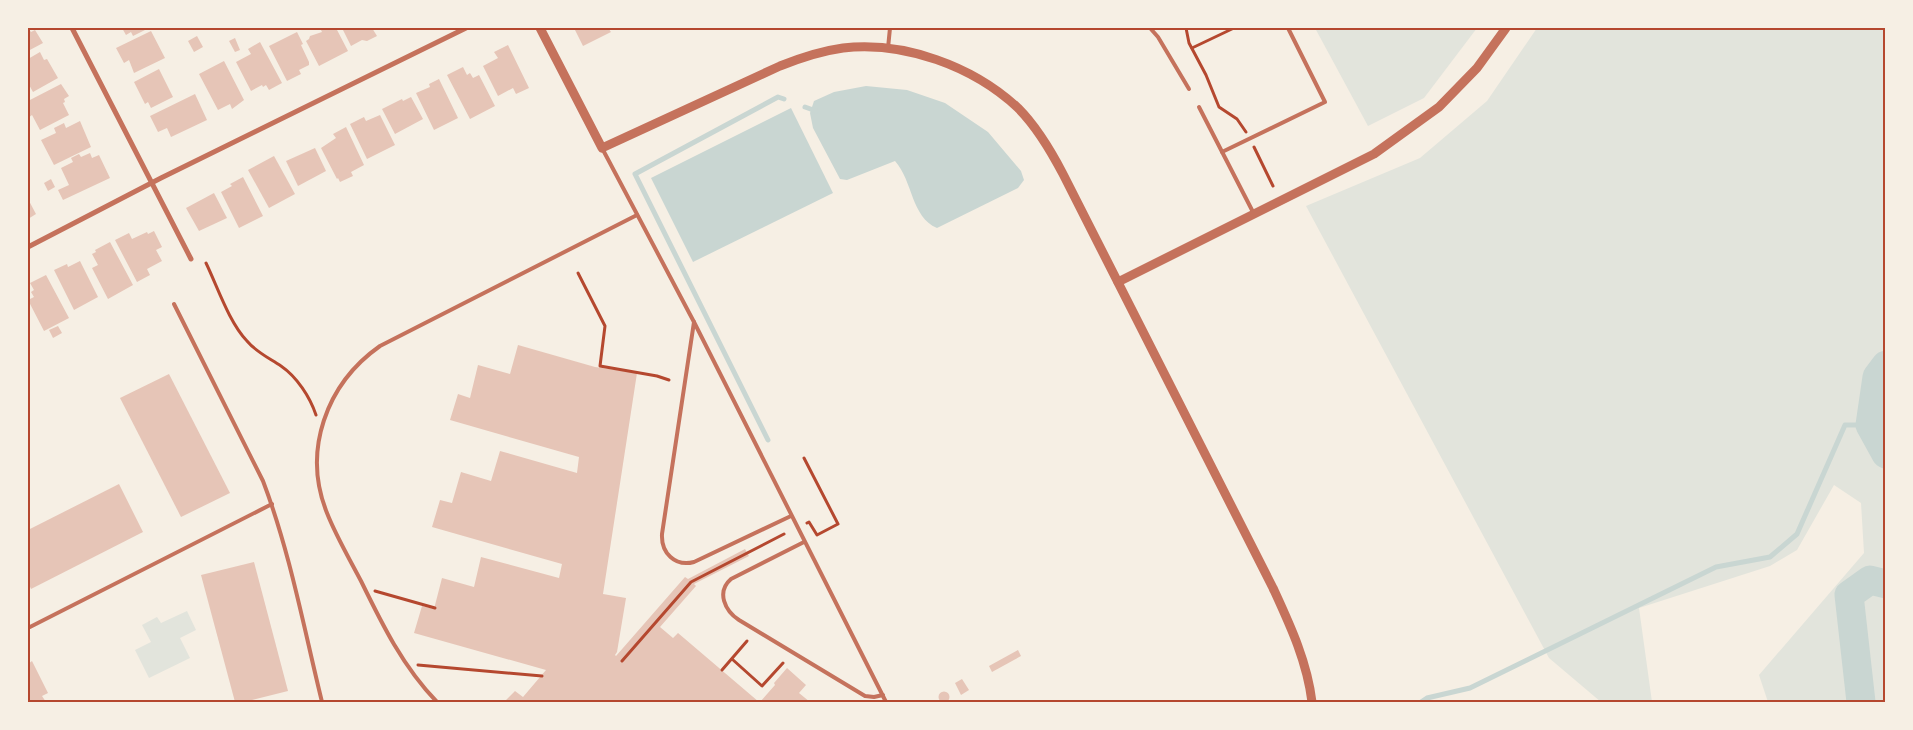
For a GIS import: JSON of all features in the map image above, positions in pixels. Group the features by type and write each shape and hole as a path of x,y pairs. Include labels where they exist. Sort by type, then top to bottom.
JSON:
{"street":[{"path":"72,28 192,259"},
{"path":"28,247 152,182 466,28"},
{"path":"540,28 602,148 800,58 842,48 888,48 944,63 973,76 1018,109 1050,150 1296,638 1310,682 1312,702"},
{"path":"1118,282 1374,154 1439,107 1477,68 1506,28"}],"lane":[{"path":"888,48 890,28"},
{"path":"1150,28 1158,36 1190,89"},
{"path":"1222,152 1324,102 1288,28"},
{"path":"1199,107 1254,214"},
{"path":"602,148 694,322 886,702"},
{"path":"437,702 406,664 388,635 326,512 317,470 320,430 324,415 337,391 360,361 380,346 637,215"},
{"path":"174,304 263,481 272,504 282,535 322,702"},
{"path":"694,322 662,534 665,552 678,562 694,562 791,516"},
{"path":"28,628 272,504"},
{"path":"804,542 726,583 723,596 728,611 739,620 865,696 883,695"}],"path":[{"path":"1186,28 1189,43 1206,75 1219,107 1237,118 1250,139 1273,186"},
{"path":"1192,48 1234,28"},
{"path":"206,264 237,329 256,350 282,366 294,377 313,407 320,430"},
{"path":"578,273 605,326 600,366 657,376 669,380"},
{"path":"804,458 838,524 816,535 809,522 807,523"},
{"path":"622,661 691,582 784,534"},
{"path":"366,591 377,591 435,608"},
{"path":"722,670 747,642"},
{"path":"732,659 762,686 783,663"},
{"path":"406,664 542,676"}],"shaded area":[{"path":"1315,28 1477,28 1424,98 1368,126"},
{"path":"1537,28 1885,28 1885,702 1768,702 1759,675 1864,553 1861,503 1834,485 1797,550 1770,566 1639,608 1652,702 1601,702 1549,658 1306,206 1420,158 1487,101"},
{"path":"866,86 907,90 945,103 988,132 1021,171 1024,180 1018,188 937,228 928,223 922,216 906,178 895,161 847,180 840,179 813,128 810,113 814,101 834,92"},
{"path":"791,108 833,193 693,262 651,178"},
{"path":"187,611 196,630 180,638 190,658 149,678 135,650 151,642 142,625 157,617 161,623"}],"building":[{"path":"28,28 31,32 35,30 43,43 28,51"},
{"path":"122,28 147,29 133,36 131,32 126,35"},
{"path":"320,28 336,28 348,51 319,66 306,41 310,36 322,32"},
{"path":"342,28 372,28 377,36 367,41 362,40 351,46"},
{"path":"574,28 608,28 611,32 583,46"},
{"path":"151,31 165,58 134,73 129,60 124,63 116,48"},
{"path":"297,32 303,44 301,45 309,65 299,70 301,74 287,81 269,46"},
{"path":"197,36 203,47 194,52 188,41"},
{"path":"235,38 240,50 235,52 229,41"},
{"path":"260,42 282,83 269,90 266,85 263,87 262,85 251,91 236,62 251,54 248,49"},
{"path":"508,45 529,88 516,94 513,88 498,96 483,66 498,58 494,52"},
{"path":"40,52 44,60 47,59 58,78 33,92 28,83 28,59"},
{"path":"224,61 244,100 232,109 230,104 218,110 199,74"},
{"path":"463,67 467,75 470,73 473,78 479,75 495,106 470,119 447,75"},
{"path":"159,69 173,97 151,108 148,102 145,104 134,82"},
{"path":"439,79 458,118 434,130 416,93 430,87 429,84"},
{"path":"61,84 69,96 64,99 65,102 63,103 69,115 40,130 32,115 28,118 28,101"},
{"path":"195,94 207,120 171,137 167,128 158,132 150,116"},
{"path":"411,97 423,119 395,134 382,109 402,99 403,101"},
{"path":"380,115 395,145 367,159 350,124 364,117 366,121"},
{"path":"80,121 91,147 54,165 41,140 56,133 54,128 64,123 66,128"},
{"path":"346,127 364,165 351,172 353,176 340,182 321,148 336,138 333,134"},
{"path":"315,148 326,171 298,186 286,161"},
{"path":"90,153 92,158 99,155 110,178 63,200 58,190 69,185 61,168 73,162 71,158 79,154 81,157"},
{"path":"274,156 295,194 269,208 248,170"},
{"path":"243,177 263,216 239,228 221,192 232,186 230,184"},
{"path":"51,179 55,187 48,191 44,183"},
{"path":"214,193 227,218 199,231 186,208"},
{"path":"28,199 36,214 28,219"},
{"path":"154,231 162,247 156,250 162,261 147,269 150,275 137,282 115,240 129,233 132,239"},
{"path":"110,242 133,285 108,299 92,268 98,265 92,254 96,252 95,250"},
{"path":"80,261 98,297 74,310 54,270 67,264 68,267"},
{"path":"46,275 69,318 44,331 28,300 34,297 31,292 34,290 30,283"},
{"path":"58,326 62,333 53,338 49,330"},
{"path":"518,345 595,367 637,373 603,594 626,598 615,655 685,577 688,579 745,549 749,556 694,584 696,586 660,627 673,638 678,633 759,702 504,702 515,691 523,697 546,670 414,633 422,606 434,609 442,578 474,587 481,557 559,578 562,564 432,527 440,500 452,503 461,472 491,481 500,451 577,473 579,457 450,420 458,394 470,398 478,365 510,374"},
{"path":"169,374 230,493 181,517 120,398"},
{"path":"119,484 143,532 31,589 28,582 28,530"},
{"path":"254,562 288,691 244,702 235,702 201,575"},
{"path":"1018,650 1021,656 992,672 989,666"},
{"path":"32,661 48,693 42,696 46,702 28,702 28,664"},
{"path":"787,668 806,685 799,693 810,702 760,702 775,685 774,683"},
{"path":"962,679 969,690 961,695 955,683"},
{"path":"942,692 946,692 949,697 948,701 942,702 939,699 939,695"}],"waterway":[{"path":"768,440 635,174 778,97 784,99"},
{"path":"805,107 816,111"},
{"path":"1886,365 1877,377 1870,425 1886,454"},
{"path":"1421,702 1427,698 1470,688 1716,567 1770,557 1797,534 1845,425 1870,425"},
{"path":"1861,702 1849,595 1870,580 1886,584"}]}
